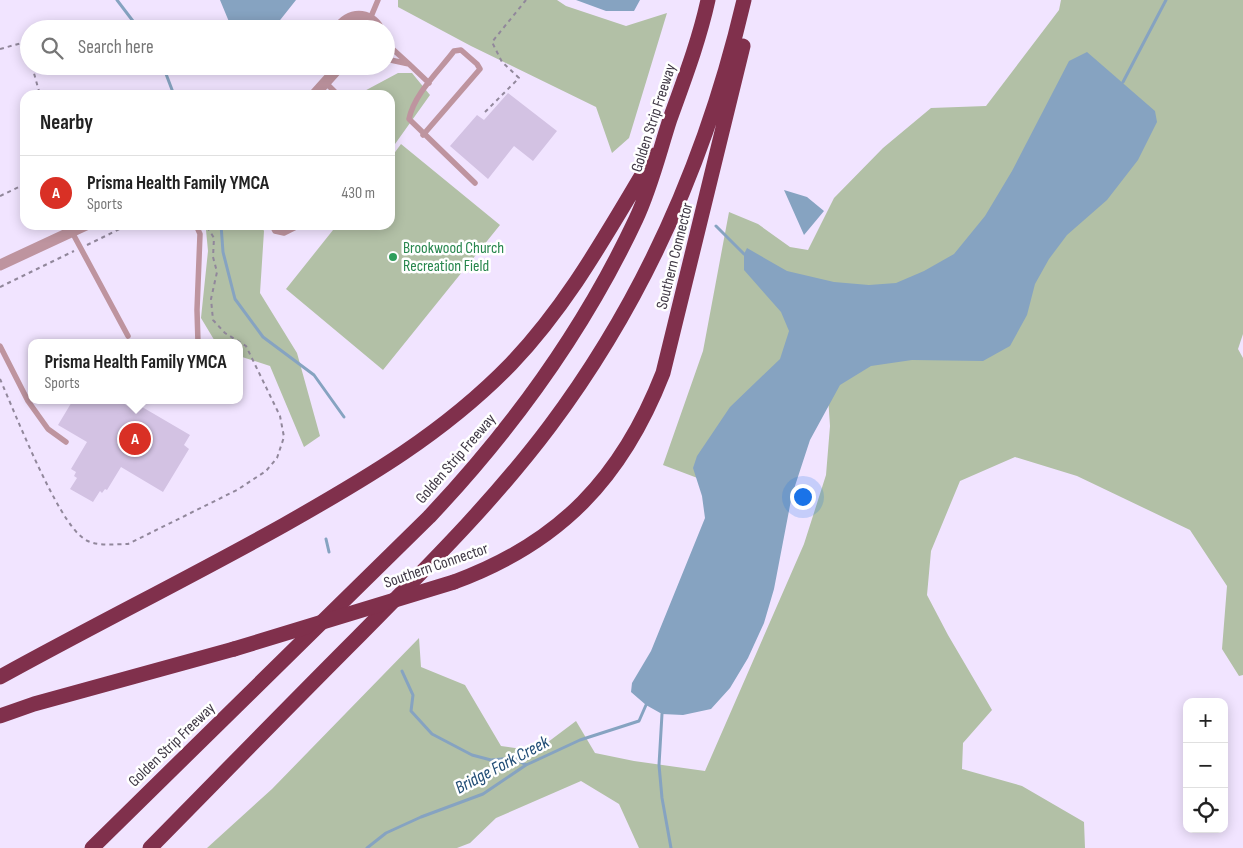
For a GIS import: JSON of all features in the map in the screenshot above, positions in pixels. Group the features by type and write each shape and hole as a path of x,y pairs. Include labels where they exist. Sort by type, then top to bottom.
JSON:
{"highway":[{"name":"Golden Strip Freeway","path":"92,848 429,517 482,460 546,376 584,316 636,219 658,165 664,139 701,32 708,0"},
{"path":"150,848 464,528 550,426 620,320 672,219 710,123 732,51 744,0"},
{"name":"Southern Connector","path":"0,716 34,704 234,649 454,582 509,558 562,523 595,489 633,439 649,408 663,373 675,331 753,0"},
{"path":"0,677 363,481 415,447 464,408 511,364 554,314 593,260 664,139"}],"street":[{"path":"346,20 355,16 370,18"},
{"path":"319,90 333,75"},
{"path":"0,265 76,230"}],"lane":[{"path":"370,18 378,0"},
{"path":"423,135 480,69 478,64 461,50 454,51 429,83 411,110 409,119 423,135 475,183"},
{"path":"395,51 429,83"},
{"path":"395,61 409,64"},
{"path":"326,84 333,90"},
{"path":"198,230 200,234 198,339"},
{"path":"275,230 284,233 290,230"},
{"path":"72,232 128,336"},
{"path":"0,346 28,401"},
{"path":"30,404 48,429 66,442"}],"path":[{"path":"485,112 519,78 502,62 492,42 526,0"},
{"path":"0,49 20,43"},
{"path":"34,75 39,90"},
{"path":"0,196 20,186"},
{"path":"209,230 214,238 214,257 218,272 210,300 213,320 225,333 235,339"},
{"path":"0,287 39,269"},
{"path":"0,379 57,504 74,531 85,540 108,545 128,544 236,490 266,471 278,458 284,437 280,416 246,346 243,344"}],"green space":[{"path":"398,0 557,0 566,6 626,26 667,13 629,138 612,153 596,107 471,46 398,7"},
{"path":"1061,0 1243,0 1243,334 1238,349 1243,358 1243,675 1239,676 1222,649 1227,586 1190,530 1077,476 1015,457 960,481 931,551 927,595 992,710 963,743 962,769 1022,786 1084,822 1085,848 639,848 619,804 581,781 496,818 470,843 457,848 207,848 272,789 419,638 421,667 465,685 501,746 536,751 576,721 595,753 634,761 705,771 804,544 826,475 830,426 828,396 716,485 663,465 703,351 729,212 758,224 790,247 808,250 834,198 883,148 931,108 986,106 1059,10"},
{"path":"412,73 430,95 395,144 395,90 366,90 395,75"},
{"name":"Brookwood Church Recreation Field","path":"401,144 500,225 383,370 286,289 333,230 395,230 395,152"},
{"path":"206,230 264,231 260,293 297,353 320,436 304,447 270,366 243,357 243,339 214,339 201,318 208,251"}],"water":[{"path":"220,0 296,0 280,20 228,20"},
{"path":"576,0 640,0 634,11 606,11"},
{"path":"1087,52 1155,111 1157,122 1138,160 1107,200 1067,235 1049,259 1035,284 1027,315 1010,346 983,361 912,360 871,366 840,385 810,440 792,495 774,589 764,623 748,658 730,688 711,709 683,715 662,714 646,705 631,692 632,683 651,651 705,518 702,496 693,468 697,456 730,407 780,359 789,331 781,312 744,270 744,254 747,248 787,271 834,282 869,285 896,283 924,271 954,254 985,216 1012,171 1069,61"},
{"path":"784,190 807,197 824,211 804,235"}],"building":[{"path":"508,93 557,131 533,161 514,146 488,179 450,146 477,115 484,120"},
{"path":"71,404 124,404 134,410 137,404 190,435 184,445 189,449 163,492 121,467 107,490 105,489 102,493 100,491 93,502 70,489 77,478 74,476 76,472 71,469 87,442 58,425"}],"waterway":[{"path":"117,0 132,20"},
{"name":"Bridge Fork Creek","path":"1123,82 1166,0"},
{"path":"166,75 172,90"},
{"path":"716,226 744,254"},
{"path":"221,230 223,252 235,299 263,337 314,375 344,417"},
{"path":"326,539 329,552"},
{"path":"402,671 413,695 411,711 432,734 472,755 491,760 514,758 526,765"},
{"name":"Bridge Fork Creek","path":"367,848 386,833 421,817 483,794 526,765 580,740 639,721 646,705"},
{"path":"662,714 659,765 662,798 671,848"}],"place":[{"name":"Brookwood Church Recreation Field","path":"393,257"},
{"name":"Prisma Health Family YMCA","path":"135,439"}]}
